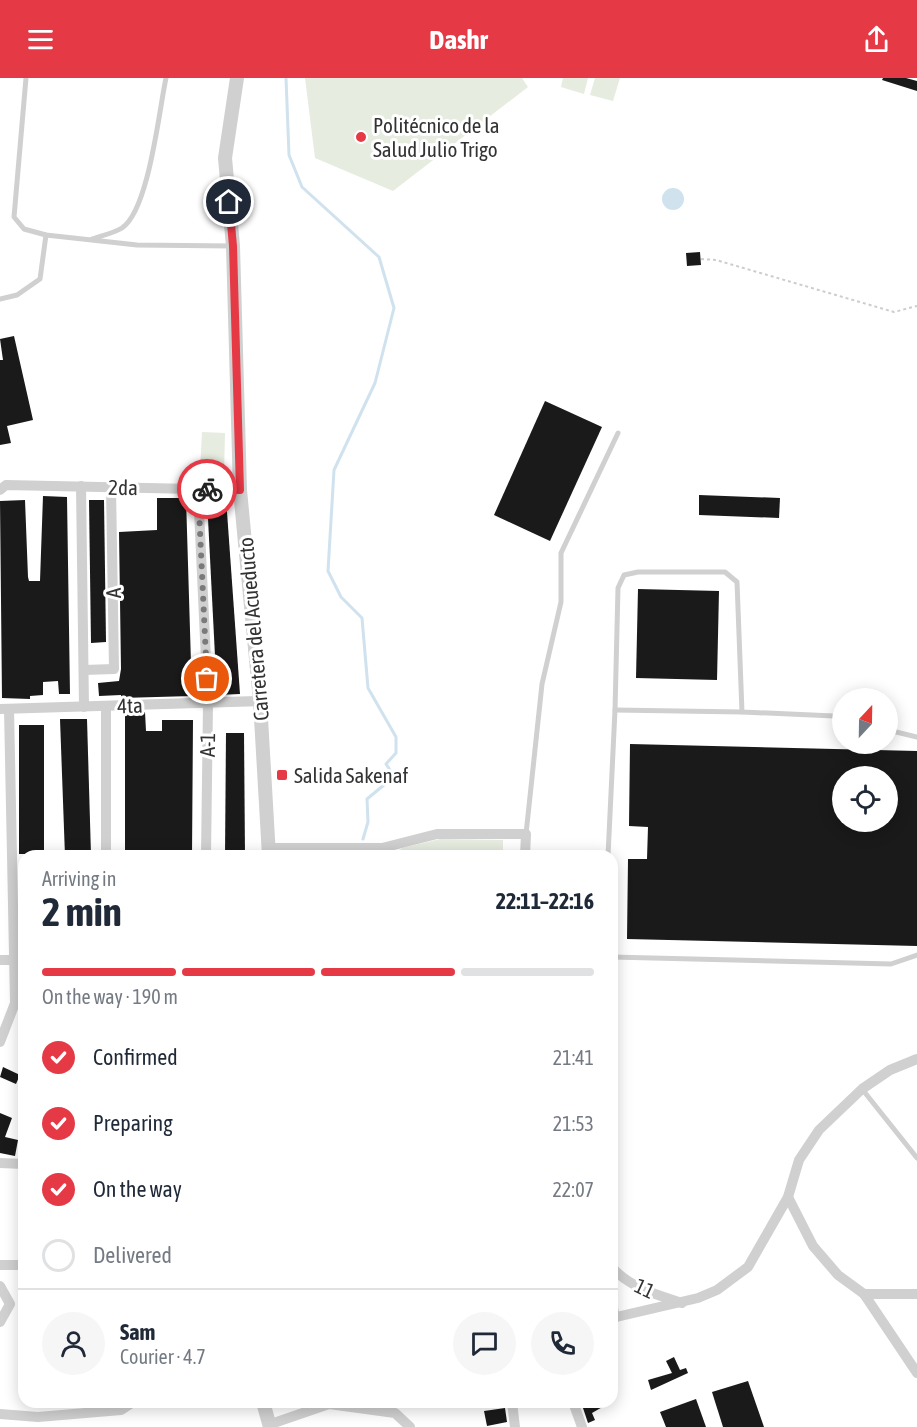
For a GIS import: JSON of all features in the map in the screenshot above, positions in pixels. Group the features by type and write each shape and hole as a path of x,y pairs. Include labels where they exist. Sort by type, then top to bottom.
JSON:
{"street":[{"name":"Carretera del Acueducto","path":"237,78 225,158 233,246 240,490 260,701 269,850"},
{"name":"2da","path":"3,487 81,486 240,490"},
{"name":"A","path":"81,486 84,707"},
{"name":"A","path":"84,670 114,669 111,487"},
{"name":"A-1","path":"198,489 208,703 206,850"},
{"name":"4ta","path":"4,709 260,701"},
{"path":"106,706 106,850"},
{"path":"0,1041 15,1003 13,960 18,931 4,709"},
{"path":"326,850 382,848 437,834 526,834 525,850"},
{"path":"0,960 13,960"},
{"path":"618,1317 682,1303 717,1290 748,1267 788,1197 799,1160 819,1130 862,1089 890,1070 917,1059"},
{"path":"0,1163 18,1164"},
{"path":"788,1197 813,1246 838,1275 864,1294 917,1373"},
{"path":"0,1265 18,1265"},
{"name":"11","path":"618,1274 645,1290 682,1303"},
{"path":"0,1286 10,1304 0,1322"},
{"path":"864,1294 917,1294"},
{"path":"0,1414 39,1422 124,1408"},
{"path":"264,1408 269,1426 316,1408"},
{"path":"362,1408 395,1413 410,1427"},
{"path":"513,1408 515,1427"},
{"path":"575,1408 582,1427"}],"lane":[{"path":"26,78 14,218 24,228 46,235 90,240 137,244 233,246"},
{"path":"90,240 123,227 135,210 145,188 166,78"},
{"path":"0,299 17,295 40,279 46,235"},
{"path":"526,834 542,684 561,602 561,553 618,434"},
{"path":"608,850 618,588 624,575 638,572 725,572 737,582 742,712"},
{"path":"615,710 832,716"},
{"path":"898,733 917,738"},
{"path":"618,957 891,964 917,955"},
{"path":"862,1089 917,1158"}],"path":[{"path":"701,259 716,260 894,312 917,306"}],"shaded area":[{"path":"305,78 522,78 528,87 393,191 315,158"},
{"path":"563,78 588,78 584,94 561,87"},
{"path":"595,78 620,78 613,101 590,95"},
{"path":"202,432 225,433 224,472 200,471"},
{"path":"440,839 503,840 503,850 400,850"}],"water":[{"path":"673,188 683,195 684,199 677,209 673,210 663,203 662,199 669,189"}],"building":[{"path":"883,78 906,78 917,81 917,91 882,80"},
{"path":"700,252 701,265 687,266 686,253"},
{"path":"14,336 33,420 7,426 11,443 0,445 0,360 3,360 0,339"},
{"path":"545,401 602,427 550,541 494,515"},
{"path":"699,495 780,498 779,518 699,515"},
{"path":"43,496 67,497 70,694 59,694 58,681 43,682 43,695 30,696 30,699 2,698 0,501 25,500 28,577 29,581 40,581"},
{"path":"157,498 186,498 192,696 121,698 121,695 99,696 98,683 119,681 121,669 119,532 157,530"},
{"path":"226,498 240,694 217,695 207,499"},
{"path":"89,500 104,500 106,642 91,643"},
{"path":"638,589 719,591 717,680 636,678"},
{"path":"145,712 146,731 162,731 162,720 193,720 192,850 125,850 125,713"},
{"path":"60,719 87,719 91,850 65,850"},
{"path":"19,725 44,725 44,850 19,850"},
{"path":"226,733 244,733 245,850 225,850"},
{"path":"630,744 832,749 832,754 898,754 898,751 917,751 917,946 627,939 628,859 647,859 648,827 629,826"},
{"path":"3,1067 18,1074 16,1084 0,1077"},
{"path":"0,1113 12,1118 5,1137 18,1140 15,1156 0,1153"},
{"path":"674,1357 680,1370 686,1368 688,1373 651,1390 648,1380 672,1373 666,1361"},
{"path":"748,1381 764,1427 723,1427 712,1392"},
{"path":"696,1399 706,1427 666,1427 660,1412"},
{"path":"505,1408 507,1422 487,1426 484,1411"},
{"path":"583,1408 601,1408 592,1413 595,1420 588,1423"}],"waterway":[{"path":"286,78 289,155 302,187 379,257 394,308 375,383 334,470 328,571 341,597 362,618 368,688 396,737 396,753 386,764 390,770 390,780 367,799 368,822 363,839"}],"way so far":[{"path":"207,489 198,489 207,679"}],"place":[{"name":"Politécnico de la Salud Julio Trigo","path":"361,137"},
{"name":"Salida Sakenaf","path":"282,775"}],"route":[{"path":"207,489 240,490 233,246 229,202"}]}
